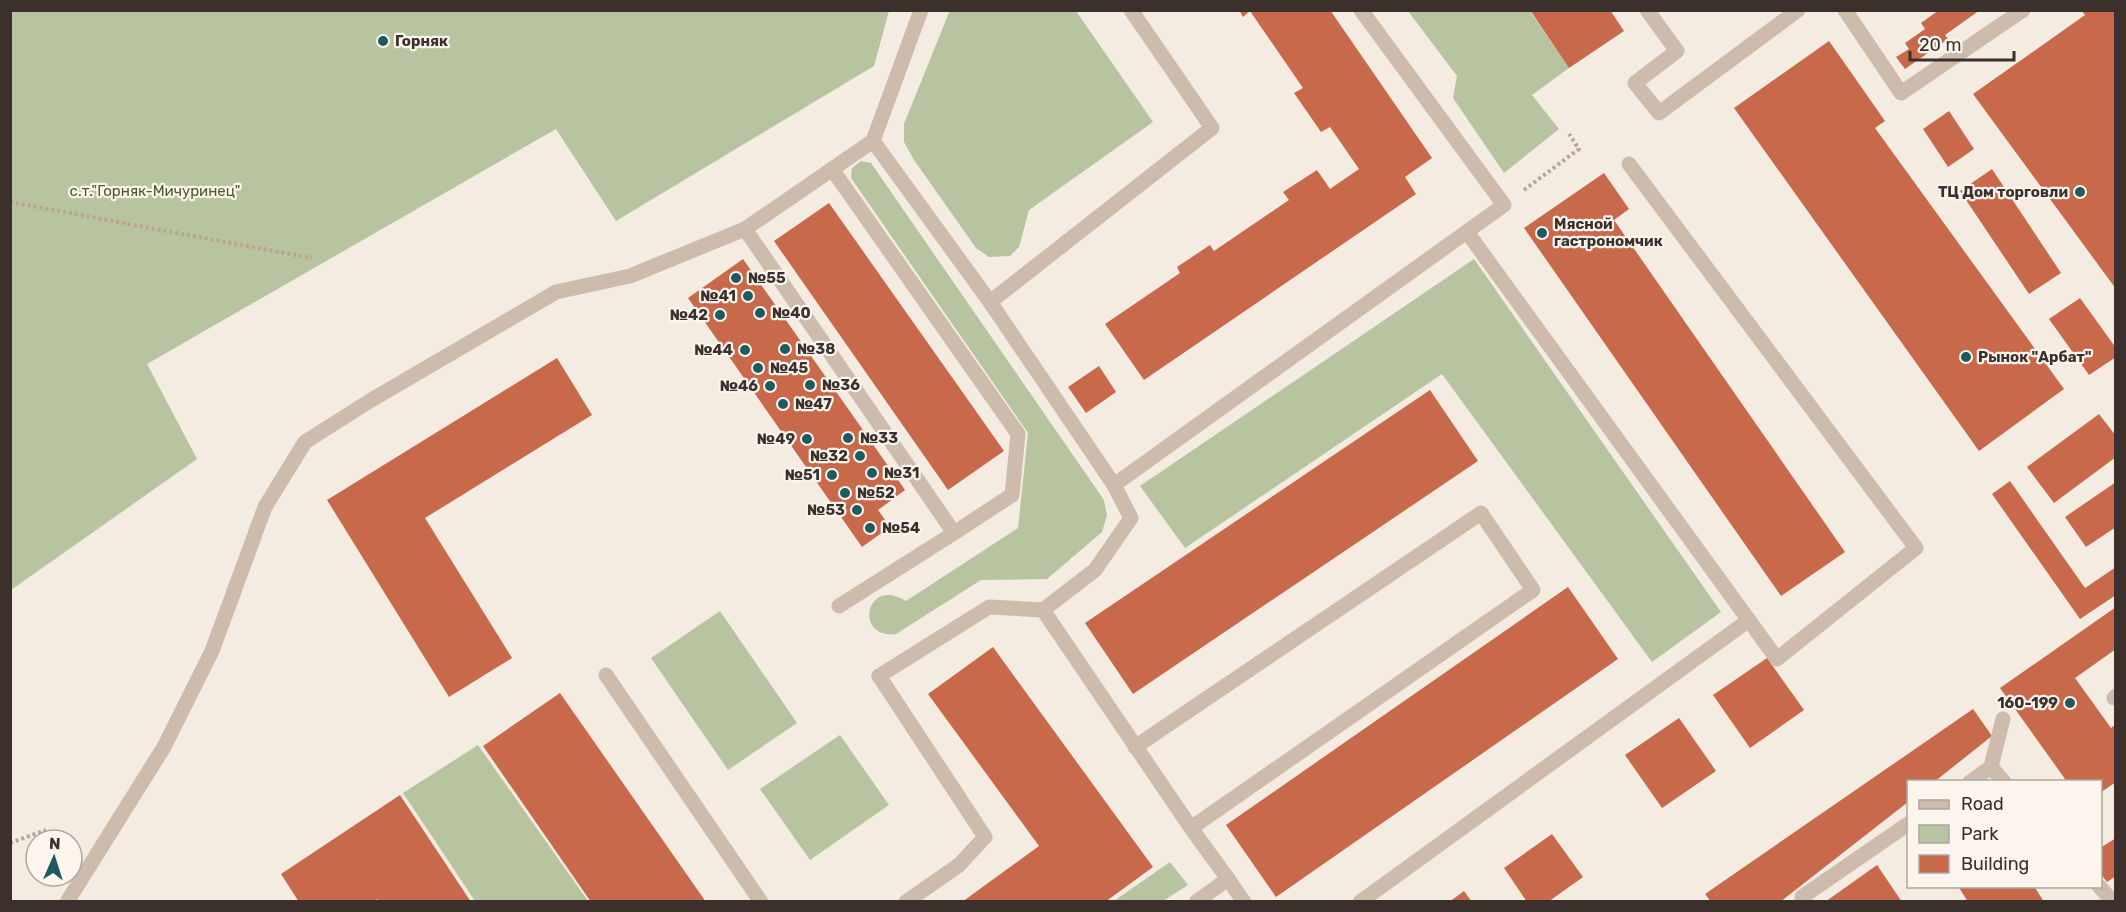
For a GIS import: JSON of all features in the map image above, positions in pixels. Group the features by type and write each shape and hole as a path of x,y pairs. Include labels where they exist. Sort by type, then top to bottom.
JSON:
{"street":[{"path":"67,902 164,747 212,651 265,507 304,442 556,292 630,276 745,229 873,141 921,10"},
{"path":"990,302 1212,128 1131,10"},
{"path":"1114,485 1504,205 1361,10"},
{"path":"1647,10 1677,51 1635,83 1659,113 1798,10"},
{"path":"1845,10 1902,93 2023,10"},
{"path":"873,141 990,302 1114,485 1131,518 1095,570 1043,610 989,607 879,676 985,837 959,865 906,902"},
{"path":"1467,232 1777,658 1916,548 1629,164"},
{"path":"832,169 1018,434 1012,495 839,606"},
{"path":"745,229 954,532"},
{"path":"1135,747 1481,513 1533,590 1191,828"},
{"path":"1043,610 1135,747 1244,902"},
{"path":"1360,902 1749,620"},
{"path":"606,675 761,902"},
{"path":"1973,780 1991,767 2003,719"},
{"path":"1991,767 2002,780"},
{"path":"1805,902 1802,897 1907,825"},
{"path":"1196,902 1228,879"},
{"path":"2101,888 2113,902"}],"path":[{"path":"1504,205 1579,149 1569,134"},
{"path":"10,202 312,258"}],"green space":[{"path":"950,10 1076,11 1153,122 1029,210 1019,247 1010,256 989,257 976,248 914,160 904,142 904,124"},
{"name":"с.т.\"Горняк-Мичуринец\"","path":"10,11 889,11 874,66 616,221 556,129 147,364 197,459 11,590"},
{"path":"1408,11 1530,11 1569,68 1532,95 1559,129 1504,173 1453,98 1457,76"},
{"path":"861,161 871,163 1104,500 1107,515 1102,532 1047,579 981,580 896,634 882,633 874,627 870,619 870,610 874,602 882,596 892,595 906,601 1018,528 1028,433 851,178 852,168"},
{"path":"1474,259 1721,612 1652,662 1442,374 1185,548 1140,486"},
{"path":"720,611 797,723 728,770 651,658"},
{"path":"840,735 889,805 810,860 760,789"},
{"path":"478,745 588,901 475,901 403,793"},
{"path":"1170,862 1188,885 1163,901 1114,901"}],"building":[{"path":"1239,10 1330,10 1432,158 1405,177 1416,194 1144,380 1105,324 1180,273 1177,267 1210,245 1214,251 1289,200 1283,192 1317,170 1330,189 1359,169 1330,127 1321,132 1294,93 1303,88 1250,11 1243,17"},
{"path":"1530,10 1610,10 1624,31 1569,68"},
{"path":"1939,10 1980,10 1945,35 1948,39 1905,69 1896,57 1909,49 1905,43 1925,29 1921,23"},
{"name":"ТЦ Дом торговли","path":"2081,10 2116,10 2116,289 1973,94 2085,15"},
{"path":"1829,41 1885,121 1875,128 2064,389 1979,451 1734,108"},
{"path":"1949,111 1974,149 1948,167 1923,129"},
{"path":"1992,169 2061,273 2029,294 1960,191"},
{"path":"1604,173 1629,209 1614,220 1845,552 1781,596 1524,228"},
{"path":"829,203 1004,451 948,490 774,241"},
{"path":"743,259 905,490 878,510 890,527 862,547 688,298"},
{"path":"2080,298 2116,348 2116,357 2089,375 2049,319"},
{"path":"557,358 592,415 425,518 512,658 449,697 327,500"},
{"path":"1099,366 1116,392 1086,413 1068,387"},
{"path":"1430,390 1478,461 1133,694 1085,623"},
{"path":"2099,414 2116,436 2116,457 2054,503 2027,467"},
{"path":"2010,481 2085,588 2116,567 2116,595 2080,619 1992,494"},
{"path":"2116,482 2116,527 2086,547 2065,517"},
{"path":"1568,587 1618,659 1276,897 1226,825"},
{"name":"160-199","path":"2116,607 2116,649 2075,678 2111,728 2116,724 2116,782 2102,792 2102,780 2064,780 2000,688"},
{"path":"993,647 1153,867 1105,902 962,902 1039,846 928,694"},
{"path":"1767,658 1804,710 1750,748 1713,695"},
{"path":"560,693 706,902 591,902 483,746"},
{"path":"1973,709 1992,736 1937,780 1907,780 1907,803 1780,902 1711,902 1705,894"},
{"path":"1679,718 1716,771 1662,808 1625,755"},
{"path":"400,795 471,902 379,902 377,899 373,902 299,902 281,874"},
{"path":"1552,834 1583,877 1548,902 1527,902 1504,868"},
{"path":"2116,838 2116,876 2107,882 2102,876 2102,847"},
{"path":"1877,865 1902,902 1825,902"},
{"path":"1959,888 2035,888 2044,902 1968,902"},
{"path":"1464,891 1472,902 1449,902"}],"place":[{"name":"Горняк","path":"383,41"},
{"name":"ТЦ Дом торговли","path":"2080,192"},
{"name":"Мясной гастрономчик","path":"1542,233"},
{"name":"№55","path":"736,278"},
{"name":"№41","path":"748,296"},
{"name":"№40","path":"760,313"},
{"name":"№42","path":"720,315"},
{"name":"№38","path":"785,349"},
{"name":"№44","path":"745,350"},
{"name":"Рынок \"Арбат\"","path":"1966,357"},
{"name":"№45","path":"758,368"},
{"name":"№36","path":"810,385"},
{"name":"№46","path":"770,386"},
{"name":"№47","path":"783,404"},
{"name":"№33","path":"848,438"},
{"name":"№49","path":"807,439"},
{"name":"№32","path":"860,456"},
{"name":"№31","path":"872,473"},
{"name":"№51","path":"832,475"},
{"name":"№52","path":"845,493"},
{"name":"№53","path":"857,510"},
{"name":"№54","path":"870,528"},
{"name":"160-199","path":"2070,703"}]}
